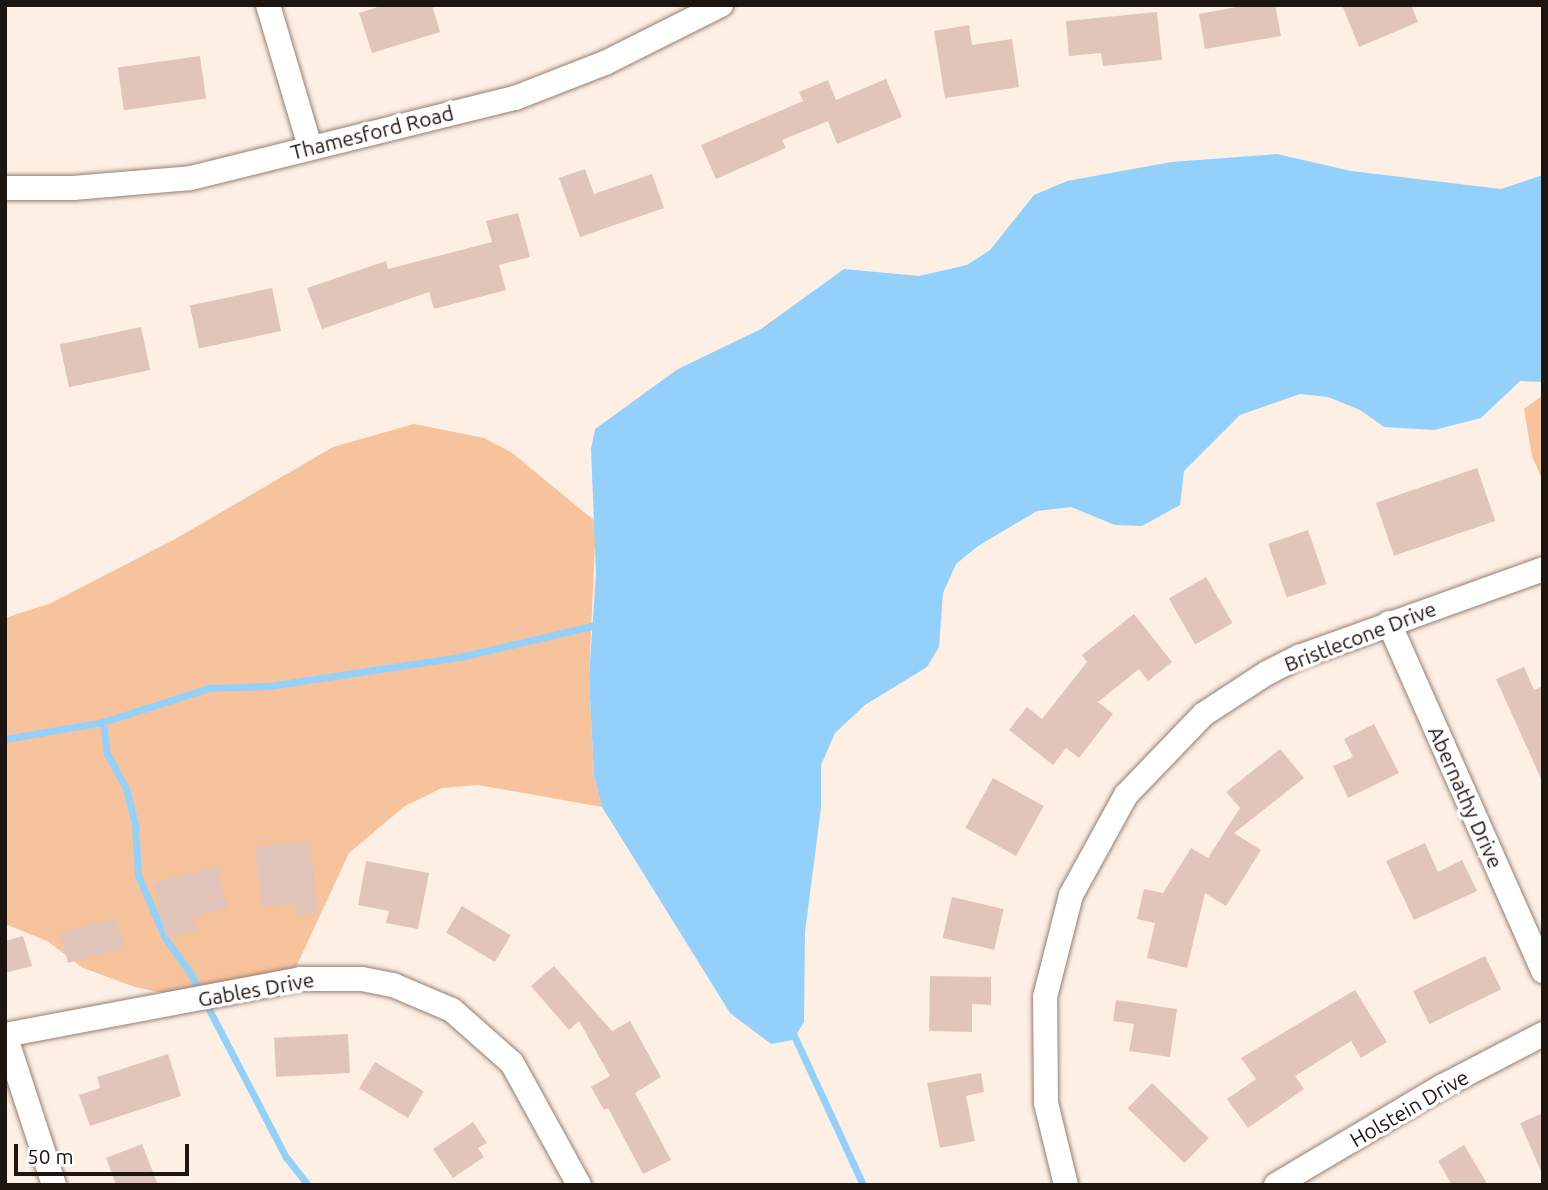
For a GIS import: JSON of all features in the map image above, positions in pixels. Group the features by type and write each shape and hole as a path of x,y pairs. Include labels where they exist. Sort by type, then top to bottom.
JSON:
{"street":[{"path":"268,5 310,147"},
{"name":"Thamesford Road","path":"5,188 85,187 191,178 515,98 605,63 683,13 721,5"},
{"name":"Bristlecone Drive","path":"1066,1185 1046,1103 1045,997 1071,895 1106,825 1150,767 1204,714 1299,657 1543,569"},
{"name":"Abernathy Drive","path":"1389,623 1543,971"},
{"name":"Gables Drive","path":"5,1035 300,979 362,979 393,985 452,1010 512,1063 579,1185"},
{"name":"Holstein Drive","path":"1276,1185 1443,1086 1543,1034"},
{"path":"5,1035 54,1185"}],"shaded area":[{"path":"1543,395 1543,481 1532,456 1524,409"},
{"path":"414,424 484,438 511,452 596,522 589,677 594,776 602,807 478,785 442,788 405,806 349,853 296,967 201,1001 135,987 83,968 47,941 5,924 5,618 51,603 177,538 333,447"}],"water":[{"path":"1277,154 1351,171 1501,189 1543,175 1543,382 1520,381 1481,418 1434,430 1384,427 1360,410 1328,397 1300,394 1240,415 1184,471 1180,505 1142,526 1115,525 1071,507 1037,511 978,546 956,564 943,593 939,647 927,667 865,705 835,733 821,765 821,808 805,932 804,1022 793,1040 771,1044 730,1013 602,807 594,776 589,677 596,573 591,449 595,429 678,369 761,329 844,269 919,276 967,265 990,250 1034,195 1067,181 1171,162"}],"building":[{"path":"384,5 432,5 440,32 372,53 359,13"},
{"path":"1247,5 1275,5 1281,36 1205,49 1199,14"},
{"path":"1342,5 1411,5 1418,22 1359,47"},
{"path":"1157,12 1162,60 1103,66 1101,53 1069,56 1066,21"},
{"path":"969,25 972,45 1012,39 1019,87 945,98 934,31"},
{"path":"200,56 206,99 124,110 118,68"},
{"path":"886,79 902,117 837,144 828,121 782,140 786,148 716,179 701,145 803,101 799,92 828,80 836,100"},
{"path":"585,169 594,194 652,174 664,208 580,237 559,178"},
{"path":"518,213 530,257 499,265 506,290 434,309 429,292 322,329 307,288 386,261 388,269 492,242 486,221"},
{"path":"272,288 281,331 199,349 190,305"},
{"path":"141,327 150,370 69,387 60,344"},
{"path":"1477,468 1495,521 1394,556 1376,503"},
{"path":"1308,530 1327,584 1287,598 1268,544"},
{"path":"1206,577 1232,623 1195,644 1169,598"},
{"path":"1134,614 1172,662 1148,681 1139,669 1098,702 1113,714 1079,758 1066,748 1053,765 1009,730 1027,707 1042,719 1087,662 1082,655"},
{"path":"1524,667 1534,690 1543,686 1543,783 1496,679"},
{"path":"1374,724 1399,773 1348,798 1333,766 1353,757 1344,739"},
{"path":"1280,749 1304,778 1234,833 1261,850 1226,906 1205,893 1187,968 1147,958 1155,923 1137,919 1144,889 1163,893 1191,848 1208,858 1240,808 1226,792"},
{"path":"993,778 1044,806 1016,856 965,828"},
{"path":"310,841 318,913 297,915 296,904 262,907 255,847"},
{"path":"1425,843 1438,872 1462,860 1477,891 1414,920 1386,861"},
{"path":"366,861 429,873 418,929 386,923 389,911 358,905"},
{"path":"218,867 228,908 194,916 197,930 166,937 153,883"},
{"path":"952,897 1004,909 994,950 943,938"},
{"path":"462,906 511,935 495,962 446,933"},
{"path":"116,918 124,948 68,963 60,933"},
{"path":"23,936 32,966 5,973 5,941"},
{"path":"1485,956 1501,989 1429,1024 1413,991"},
{"path":"554,966 612,1031 630,1021 661,1077 635,1093 671,1160 643,1174 608,1108 604,1110 591,1087 610,1076 579,1021 569,1030 531,986"},
{"path":"930,976 991,977 991,1005 972,1004 972,1032 929,1031"},
{"path":"1355,990 1387,1042 1361,1058 1351,1041 1295,1076 1304,1089 1248,1128 1227,1099 1256,1079 1241,1058"},
{"path":"1116,1000 1177,1009 1170,1057 1129,1051 1134,1024 1113,1021"},
{"path":"348,1034 350,1073 276,1077 274,1038"},
{"path":"168,1054 181,1096 90,1126 79,1095 100,1088 97,1077"},
{"path":"375,1062 424,1091 408,1118 359,1089"},
{"path":"981,1073 984,1092 966,1096 975,1141 940,1148 927,1083"},
{"path":"1152,1083 1209,1138 1185,1163 1128,1108"},
{"path":"1543,1113 1543,1176 1520,1123"},
{"path":"473,1122 487,1143 478,1148 484,1157 453,1178 433,1149"},
{"path":"142,1144 158,1185 116,1185 106,1158"},
{"path":"1464,1145 1488,1185 1452,1185 1438,1161"}],"waterway":[{"path":"5,739 103,722 209,688 269,686 464,656 600,624"},
{"path":"103,722 107,754 126,788 135,824 138,875 165,938 189,971 286,1157 308,1185"},
{"path":"791,1029 863,1185"}]}
